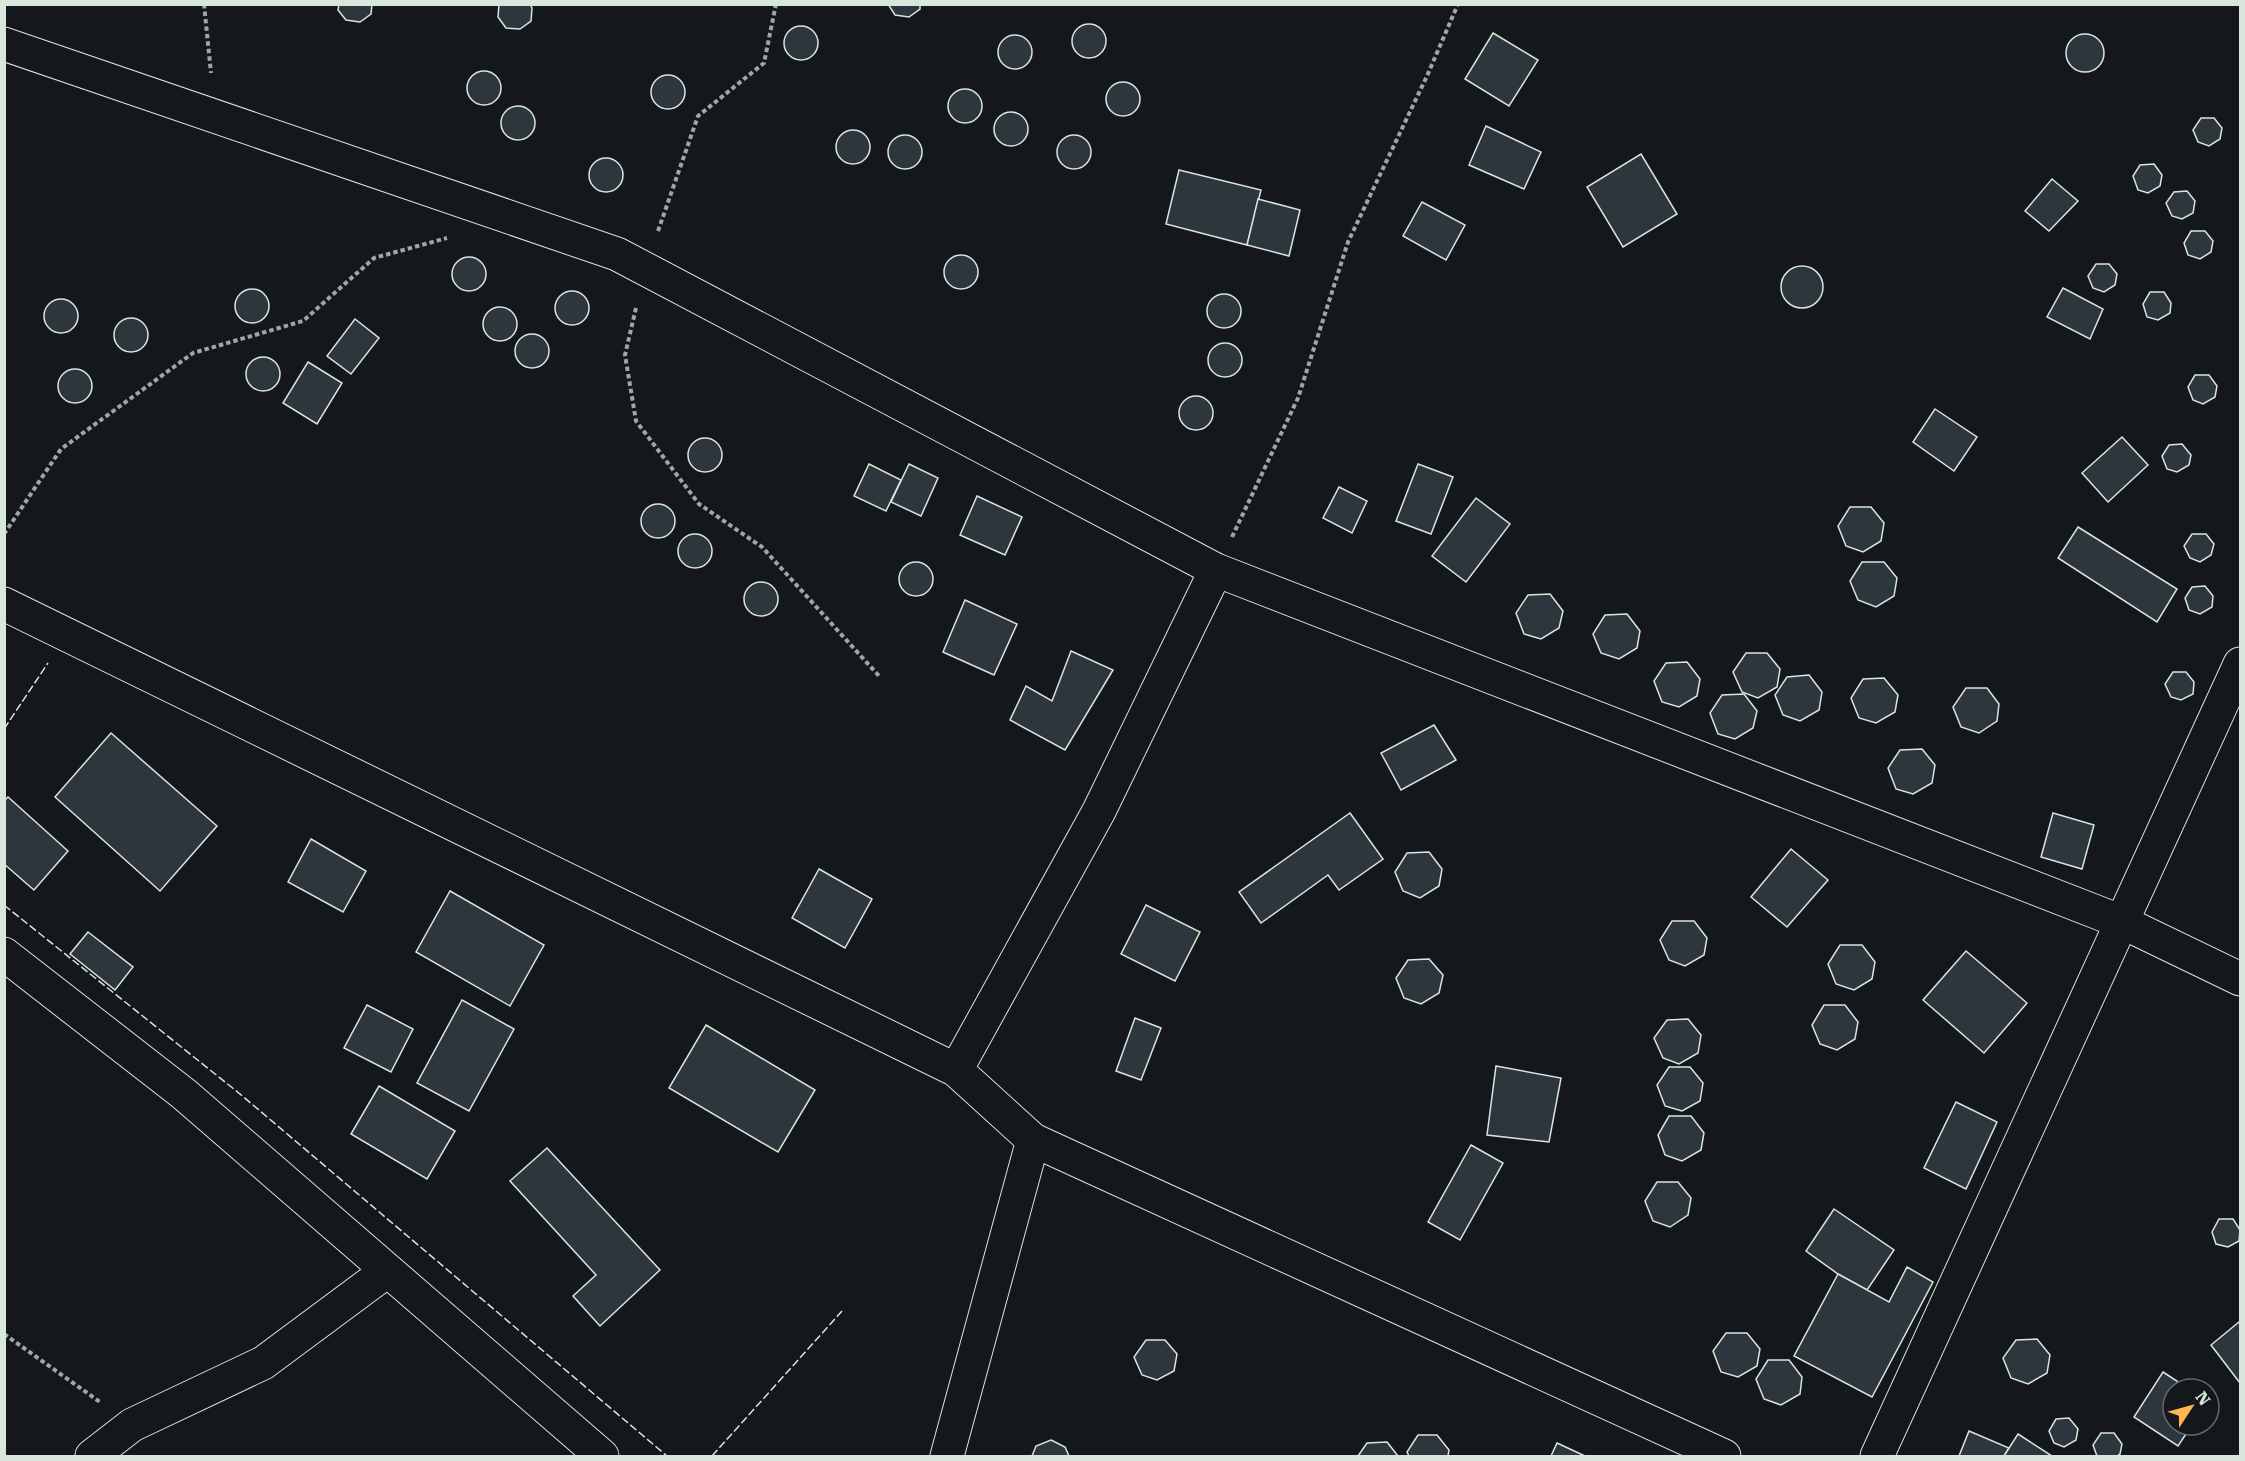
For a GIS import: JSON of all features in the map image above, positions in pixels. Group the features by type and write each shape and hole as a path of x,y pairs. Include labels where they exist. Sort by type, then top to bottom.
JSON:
{"street":[{"path":"4,44 617,254 1216,570 2122,922 2241,979"},
{"path":"956,1070 1099,811 1216,570"},
{"path":"4,603 956,1070 1033,1140 1724,1456"},
{"path":"1877,1456 2241,664"},
{"path":"4,954 184,1094 602,1456"},
{"path":"947,1456 1033,1140"},
{"path":"92,1456 132,1425 263,1363 387,1270"}],"path":[{"path":"204,4 215,116"},
{"path":"776,4 764,63 699,116 645,269 625,355 636,421 699,504 762,547 879,676"},
{"path":"1216,570 1298,398 1348,242 1427,76 1458,4"},
{"path":"4,534 61,449 193,353 303,321 374,258 450,237"},
{"path":"4,1334 132,1425"}],"building":[{"path":"339,4 372,4 371,14 360,22 346,20 338,10"},
{"path":"499,4 530,4 531,21 520,29 506,28 498,17"},
{"path":"888,4 920,4 920,9 909,17 895,15"},
{"path":"1089,24 1101,29 1106,41 1101,53 1089,58 1077,53 1072,41 1077,29"},
{"path":"801,26 813,31 818,43 813,55 801,60 789,55 784,43 789,31"},
{"path":"1493,33 1538,60 1509,106 1465,79"},
{"path":"2085,34 2099,39 2104,53 2099,67 2085,72 2071,67 2066,53 2071,39"},
{"path":"1015,35 1027,40 1032,52 1027,64 1015,69 1003,64 998,52 1003,40"},
{"path":"484,71 496,76 501,88 496,100 484,105 472,100 467,88 472,76"},
{"path":"668,75 680,80 685,92 680,104 668,109 656,104 651,92 656,80"},
{"path":"1123,82 1135,87 1140,99 1135,111 1123,116 1111,111 1106,99 1111,87"},
{"path":"965,89 977,94 982,106 977,118 965,123 953,118 948,106 953,94"},
{"path":"518,106 530,111 535,123 530,135 518,140 506,135 501,123 506,111"},
{"path":"1011,112 1023,117 1028,129 1023,141 1011,146 999,141 994,129 999,117"},
{"path":"2201,118 2214,118 2222,128 2220,139 2209,146 2198,142 2193,130"},
{"path":"1486,126 1541,152 1524,189 1469,165"},
{"path":"853,130 865,135 870,147 865,159 853,164 841,159 836,147 841,135"},
{"path":"905,135 917,140 922,152 917,164 905,169 893,164 888,152 893,140"},
{"path":"1074,135 1086,140 1091,152 1086,164 1074,169 1062,164 1057,152 1062,140"},
{"path":"1641,154 1677,214 1623,247 1587,187"},
{"path":"606,158 618,163 623,175 618,187 606,192 594,187 589,175 594,163"},
{"path":"2154,164 2162,175 2160,186 2148,193 2138,190 2133,176 2140,165"},
{"path":"1179,170 1261,190 1247,245 1166,224"},
{"path":"2052,179 2078,201 2049,231 2025,211"},
{"path":"2187,191 2195,201 2193,213 2182,219 2172,216 2166,203 2174,192"},
{"path":"1258,199 1300,210 1289,256 1247,245"},
{"path":"1422,202 1465,225 1446,260 1403,236"},
{"path":"2191,231 2205,231 2213,241 2211,252 2200,259 2188,255 2184,243"},
{"path":"961,255 973,260 978,272 973,284 961,289 949,284 944,272 949,260"},
{"path":"469,257 481,262 486,274 481,286 469,291 457,286 452,274 457,262"},
{"path":"2096,264 2109,264 2117,274 2115,285 2104,292 2093,288 2088,276"},
{"path":"1802,266 1817,272 1823,287 1817,302 1802,308 1787,302 1781,287 1787,272"},
{"path":"2063,288 2103,309 2090,339 2047,317"},
{"path":"252,289 264,294 269,306 264,318 252,323 240,318 235,306 240,294"},
{"path":"572,291 584,296 589,308 584,320 572,325 560,320 555,308 560,296"},
{"path":"2150,292 2164,292 2171,303 2170,313 2158,320 2147,317 2143,304"},
{"path":"1224,294 1236,299 1241,311 1236,323 1224,328 1212,323 1207,311 1212,299"},
{"path":"61,299 73,304 78,316 73,328 61,333 49,328 44,316 49,304"},
{"path":"500,307 512,312 517,324 512,336 500,341 488,336 483,324 488,312"},
{"path":"131,318 143,323 148,335 143,347 131,352 119,347 114,335 119,323"},
{"path":"355,319 379,338 351,374 327,356"},
{"path":"532,334 544,339 549,351 544,363 532,368 520,363 515,351 520,339"},
{"path":"1225,343 1237,348 1242,360 1237,372 1225,377 1213,372 1208,360 1213,348"},
{"path":"263,357 275,362 280,374 275,386 263,391 251,386 246,374 251,362"},
{"path":"308,362 342,383 317,424 283,403"},
{"path":"75,369 87,374 92,386 87,398 75,403 63,398 58,386 63,374"},
{"path":"2195,375 2209,375 2217,386 2215,397 2203,404 2193,400 2188,387"},
{"path":"1196,396 1208,401 1213,413 1208,425 1196,430 1184,425 1179,413 1184,401"},
{"path":"1935,409 1977,437 1954,471 1913,442"},
{"path":"2122,437 2148,465 2108,502 2082,473"},
{"path":"705,438 717,443 722,455 717,467 705,472 693,467 688,455 693,443"},
{"path":"2182,444 2191,455 2189,465 2177,472 2167,469 2162,456 2169,445"},
{"path":"869,464 901,480 886,511 854,496"},
{"path":"909,464 938,478 921,516 891,502"},
{"path":"1418,464 1453,477 1431,534 1396,521"},
{"path":"1339,487 1367,501 1352,533 1323,518"},
{"path":"977,496 1022,517 1005,555 960,535"},
{"path":"1476,498 1510,524 1466,582 1432,556"},
{"path":"658,504 670,509 675,521 670,533 658,538 646,533 641,521 646,509"},
{"path":"1850,507 1871,507 1884,523 1881,541 1863,552 1846,546 1838,526"},
{"path":"2078,527 2177,589 2157,622 2058,558"},
{"path":"695,534 707,539 712,551 707,563 695,568 683,563 678,551 683,539"},
{"path":"2192,534 2206,534 2214,544 2211,555 2200,562 2190,558 2184,546"},
{"path":"916,562 928,567 933,579 928,591 916,596 904,591 899,579 904,567"},
{"path":"1862,562 1884,562 1897,578 1894,596 1876,607 1858,600 1850,581"},
{"path":"761,582 773,587 778,599 773,611 761,616 749,611 744,599 749,587"},
{"path":"2205,586 2213,596 2212,607 2200,614 2189,610 2185,598 2192,587"},
{"path":"1550,594 1563,611 1559,628 1541,639 1524,634 1516,613 1528,595"},
{"path":"965,600 1017,624 994,675 943,652"},
{"path":"1627,614 1640,631 1637,648 1619,659 1601,653 1593,634 1605,615"},
{"path":"1071,651 1113,670 1065,750 1010,720 1026,686 1052,701"},
{"path":"1746,653 1767,653 1780,669 1777,687 1758,698 1742,692 1733,672"},
{"path":"1687,662 1700,679 1697,696 1679,707 1662,702 1654,681 1666,663"},
{"path":"2173,672 2186,672 2194,682 2193,694 2181,700 2171,697 2165,684"},
{"path":"1809,675 1822,692 1819,710 1800,721 1783,715 1775,695 1787,677"},
{"path":"1884,678 1898,695 1895,712 1876,723 1859,718 1851,698 1863,679"},
{"path":"1966,688 1987,688 1999,704 1997,721 1979,733 1961,727 1953,707"},
{"path":"1744,694 1757,711 1753,728 1735,739 1718,734 1710,713 1722,695"},
{"path":"1434,725 1456,760 1401,790 1381,753"},
{"path":"111,733 217,826 160,891 55,797"},
{"path":"1922,749 1935,765 1932,783 1913,794 1896,789 1888,768 1900,750"},
{"path":"8,797 68,851 34,890 4,864 4,801"},
{"path":"1350,813 1383,859 1339,890 1328,875 1261,923 1239,892"},
{"path":"2053,813 2094,825 2082,869 2041,857"},
{"path":"311,839 366,871 343,912 288,882"},
{"path":"1791,849 1828,880 1787,927 1751,897"},
{"path":"1429,852 1442,869 1439,886 1420,898 1403,891 1395,872 1407,853"},
{"path":"819,869 872,899 845,948 792,918"},
{"path":"450,891 544,945 510,1006 416,952"},
{"path":"1146,905 1200,932 1175,981 1121,954"},
{"path":"1672,921 1694,921 1707,938 1704,955 1685,966 1669,960 1660,940"},
{"path":"88,932 133,967 115,990 70,954"},
{"path":"1840,945 1862,945 1875,962 1872,979 1854,990 1836,984 1828,964"},
{"path":"1966,951 2027,1003 1984,1053 1923,1000"},
{"path":"1429,959 1443,975 1439,993 1421,1004 1404,998 1396,978 1408,960"},
{"path":"462,1000 514,1029 469,1111 417,1083"},
{"path":"367,1005 413,1029 391,1072 344,1048"},
{"path":"1824,1005 1845,1005 1858,1022 1855,1039 1837,1050 1820,1044 1812,1025"},
{"path":"1135,1018 1161,1028 1141,1080 1116,1071"},
{"path":"1688,1019 1701,1035 1698,1053 1679,1064 1663,1058 1654,1038 1667,1020"},
{"path":"706,1025 815,1090 778,1152 669,1088"},
{"path":"1496,1066 1561,1078 1549,1142 1487,1135"},
{"path":"1669,1067 1690,1067 1703,1083 1700,1101 1682,1111 1665,1106 1657,1085"},
{"path":"379,1086 455,1131 427,1179 351,1134"},
{"path":"1956,1102 1997,1122 1966,1189 1924,1168"},
{"path":"1669,1116 1691,1116 1704,1133 1701,1150 1682,1161 1665,1155 1658,1135"},
{"path":"1471,1145 1503,1163 1460,1240 1428,1222"},
{"path":"547,1148 660,1270 600,1326 573,1296 596,1275 510,1181"},
{"path":"1657,1182 1678,1182 1691,1198 1688,1215 1670,1227 1653,1221 1645,1201"},
{"path":"1834,1209 1894,1250 1867,1290 1838,1274 1806,1251"},
{"path":"2219,1219 2233,1219 2240,1230 2239,1241 2228,1247 2216,1244 2212,1232"},
{"path":"1907,1267 1933,1282 1872,1397 1794,1356 1838,1274 1889,1302"},
{"path":"2239,1322 2240,1325 2240,1383 2211,1345"},
{"path":"1726,1333 1747,1333 1760,1349 1757,1366 1738,1377 1721,1372 1713,1351"},
{"path":"2037,1339 2050,1355 2047,1373 2028,1384 2011,1378 2003,1358 2016,1340"},
{"path":"1146,1340 1165,1340 1177,1354 1174,1371 1157,1380 1142,1375 1134,1357"},
{"path":"1768,1360 1789,1360 1802,1377 1800,1394 1781,1405 1764,1399 1756,1379"},
{"path":"2163,1372 2171,1377 2161,1377 2161,1435 2134,1417"},
{"path":"2069,1418 2078,1429 2076,1440 2064,1447 2054,1443 2049,1431 2056,1419"},
{"path":"1969,1431 2009,1448 2004,1456 1959,1456"},
{"path":"2101,1433 2114,1433 2122,1444 2120,1454 2097,1456 2093,1445"},
{"path":"2018,1434 2052,1456 2004,1456"},
{"path":"1418,1435 1437,1435 1449,1450 1448,1456 1409,1456 1407,1452"},
{"path":"2164,1437 2184,1437 2178,1446"},
{"path":"1051,1440 1065,1447 1069,1456 1032,1456 1036,1446"},
{"path":"1387,1442 1398,1456 1358,1456 1367,1443"},
{"path":"1557,1443 1585,1456 1551,1456"}],"fence":[{"path":"4,729 48,663"},
{"path":"4,905 240,1094 667,1456"},
{"path":"712,1456 842,1311"}]}
